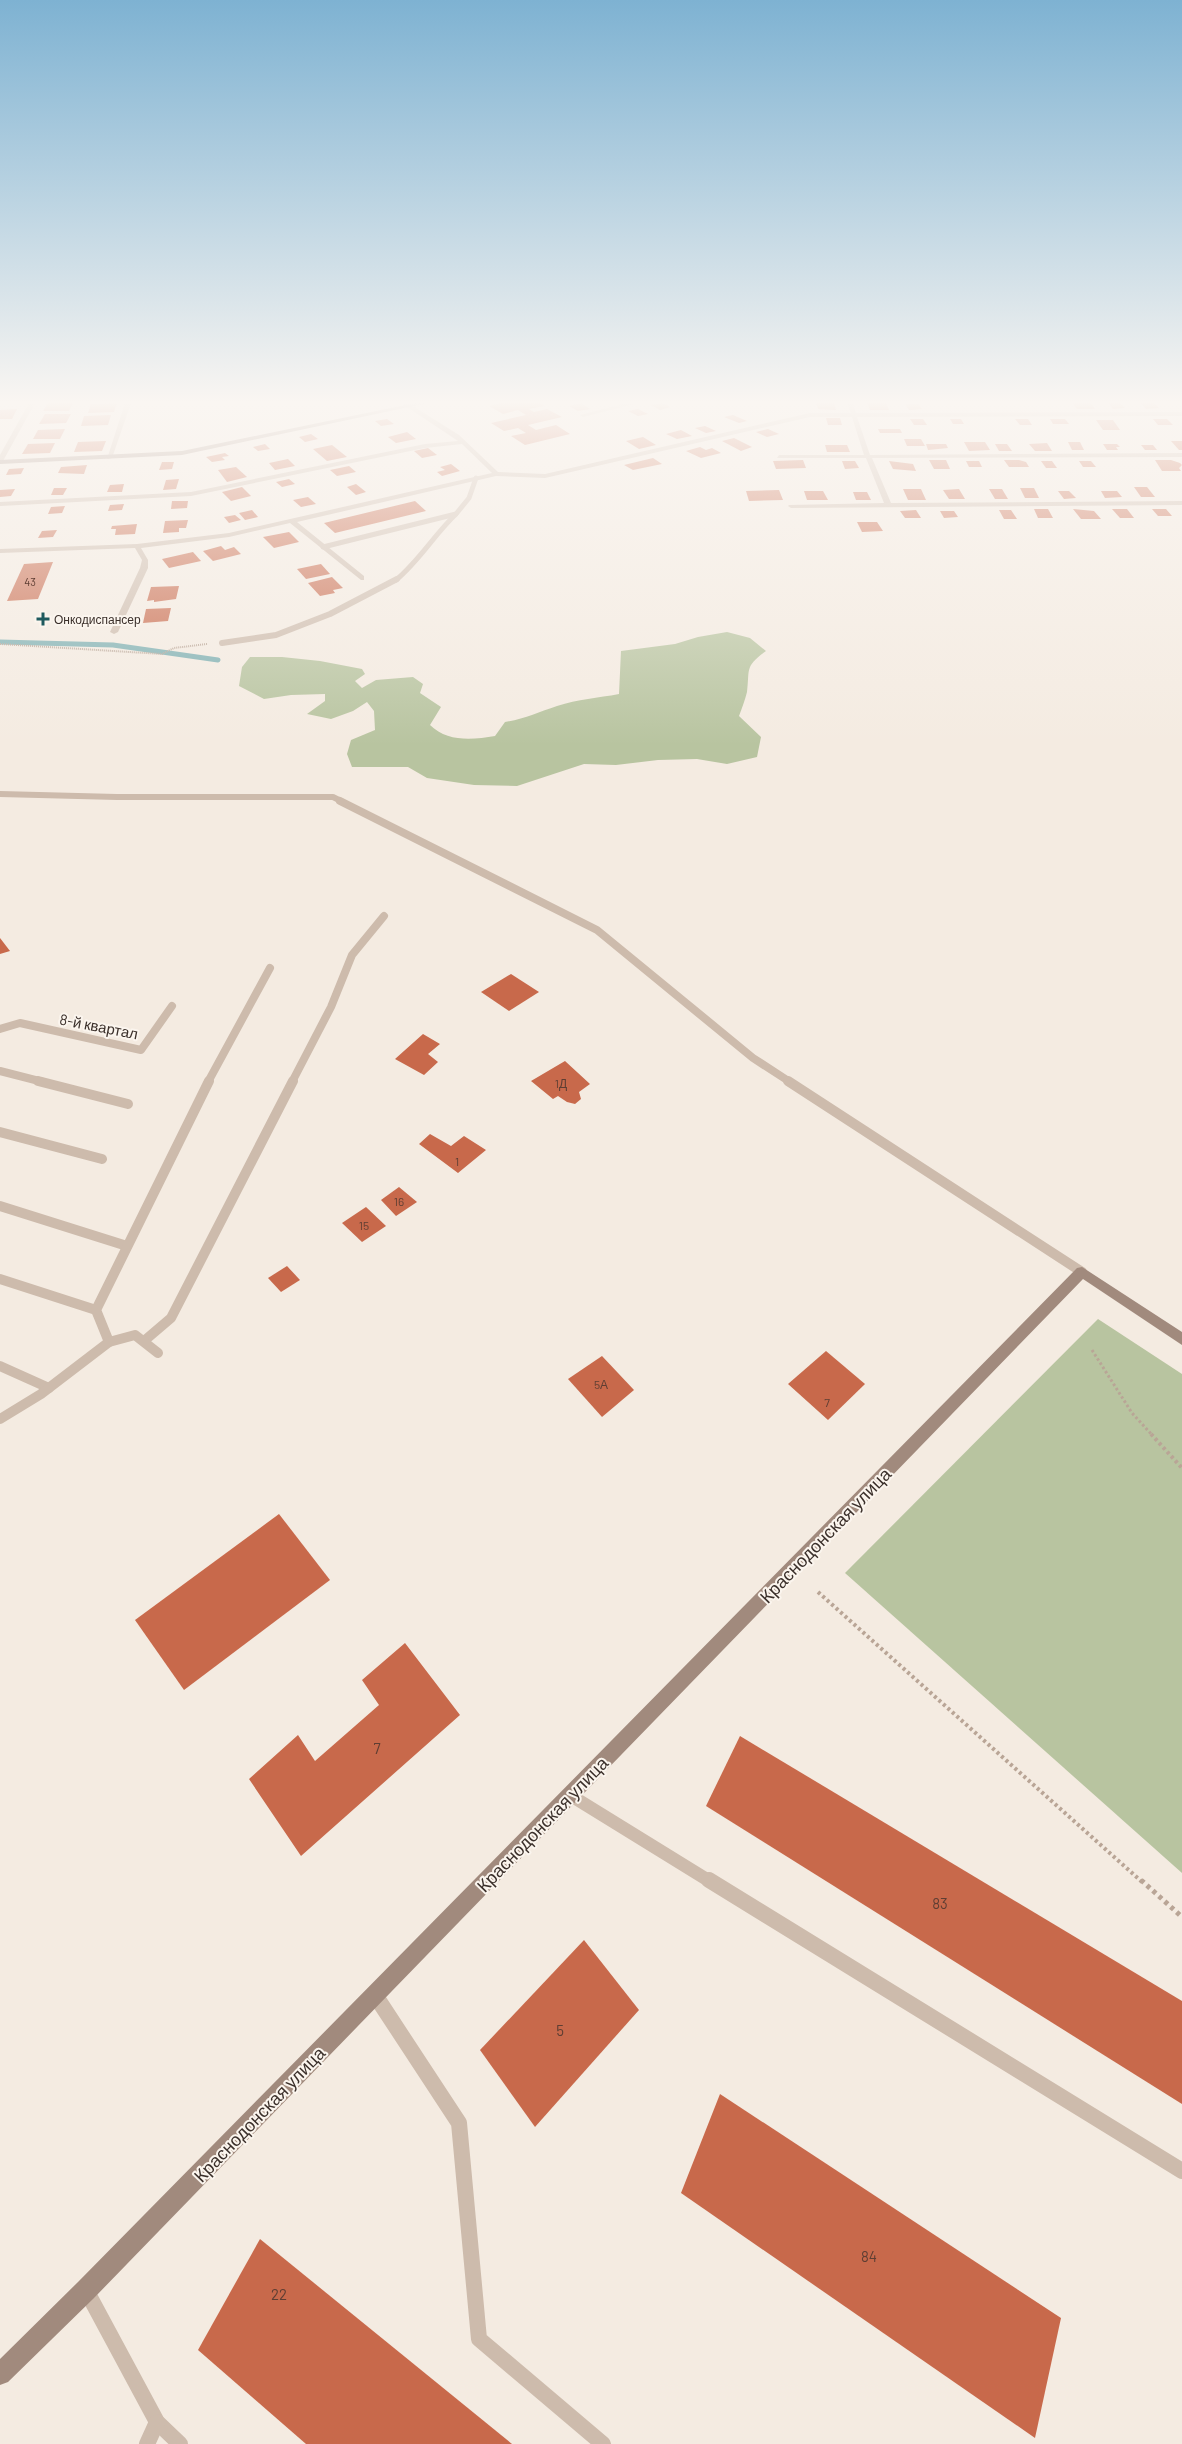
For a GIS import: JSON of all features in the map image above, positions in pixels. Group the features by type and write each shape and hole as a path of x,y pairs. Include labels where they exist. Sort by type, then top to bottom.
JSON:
{"street":[{"path":"0,551 137,546 230,535 309,517"},
{"path":"292,521 361,578"},
{"path":"114,632 144,568 145,560 137,546"},
{"path":"1082,1272 1182,1339"},
{"name":"Краснодонская улица","path":"0,2374 86,2290 1082,1272"}],"lane":[{"path":"323,546 443,517"},
{"path":"222,643 276,635 330,614 392,583 408,570 438,531 453,517"},
{"path":"0,794 117,797 333,797 597,930 753,1058 1082,1272"},
{"path":"144,1341 171,1318 331,1007 352,955 384,916"},
{"path":"109,1342 96,1310 191,1114 270,968"},
{"name":"8-й квартал","path":"0,1029 20,1024 141,1050 172,1006"},
{"path":"0,1071 128,1104"},
{"path":"0,1132 102,1159"},
{"path":"0,1206 128,1246"},
{"path":"0,1279 96,1310"},
{"path":"0,1419 49,1388 109,1342 136,1335 158,1353"},
{"path":"0,1366 49,1388"},
{"path":"570,1795 1182,2170"},
{"path":"375,1995 458,2123 479,2339 602,2444"},
{"path":"86,2290 157,2422 180,2444"},
{"path":"147,2444 157,2422"}],"path":[{"path":"0,644 162,654 174,648 222,643"},
{"path":"1092,1350 1132,1414 1182,1468"},
{"path":"818,1592 1182,1917"}],"green space":[{"path":"727,632 750,638 766,651 754,661 749,669 747,692 739,716 761,737 757,757 727,764 697,759 658,760 616,765 584,764 517,786 474,785 427,778 408,767 352,767 347,754 351,740 375,730 374,711 367,702 353,711 331,719 307,714 325,701 325,694 291,695 264,699 239,686 242,667 250,657 282,657 320,661 362,669 365,674 355,681 362,688 376,680 413,677 423,684 420,693 441,707 430,725 437,731 452,737 469,739 495,736 505,722 565,704 619,694 621,651 675,644 698,637"},
{"path":"1098,1319 1182,1374 1182,1873 845,1573"}],"building":[{"path":"224,517 237,517 241,520 229,523"},
{"path":"242,517 258,517 245,520"},
{"path":"349,517 401,517 335,533 324,523"},
{"path":"1003,517 1016,517 1017,519 1004,519"},
{"path":"1079,517 1099,517 1101,519 1081,519"},
{"path":"188,520 186,528 179,528 179,532 163,533 165,521"},
{"path":"857,522 877,522 883,531 862,532"},
{"path":"137,524 135,534 115,535 116,529 111,529 112,526"},
{"path":"57,530 53,537 38,538 42,531"},
{"path":"289,532 299,542 274,548 263,537"},
{"path":"221,546 225,550 234,547 241,554 213,561 203,551"},
{"path":"193,552 201,561 169,568 162,559"},
{"name":"Онкодиспансер","path":"53,562 38,599 7,601 24,564"},
{"path":"321,564 330,574 306,579 297,569"},
{"path":"332,577 343,588 333,590 335,593 320,596 308,583"},
{"path":"179,586 176,599 147,601 151,587"},
{"path":"171,608 168,621 143,623 146,609"},
{"path":"0,938 10,951 0,954"},
{"path":"511,974 539,992 509,1011 481,992"},
{"path":"423,1034 440,1044 428,1054 438,1062 424,1075 395,1059"},
{"path":"565,1061 590,1084 579,1092 581,1099 575,1104 567,1102 558,1096 553,1099 531,1081"},
{"path":"430,1134 451,1146 464,1136 486,1150 458,1173 419,1144"},
{"path":"399,1187 417,1202 396,1216 381,1200"},
{"path":"366,1207 386,1226 362,1242 342,1223"},
{"path":"287,1266 300,1280 281,1292 268,1278"},
{"path":"826,1351 865,1384 828,1420 788,1384"},
{"path":"602,1356 634,1390 602,1417 568,1379"},
{"path":"279,1514 330,1580 184,1690 135,1620"},
{"path":"405,1643 460,1715 301,1856 249,1779 298,1735 315,1761 379,1705 362,1680"},
{"path":"740,1736 1182,2001 1182,2104 706,1806"},
{"path":"584,1940 639,2010 535,2127 480,2050"},
{"path":"720,2094 1061,2318 1035,2438 681,2193"},
{"path":"260,2239 512,2444 306,2444 198,2350"}],"waterway":[{"path":"0,642 113,645 218,660"}],"place":[{"name":"Онкодиспансер","path":"43,619"}]}
